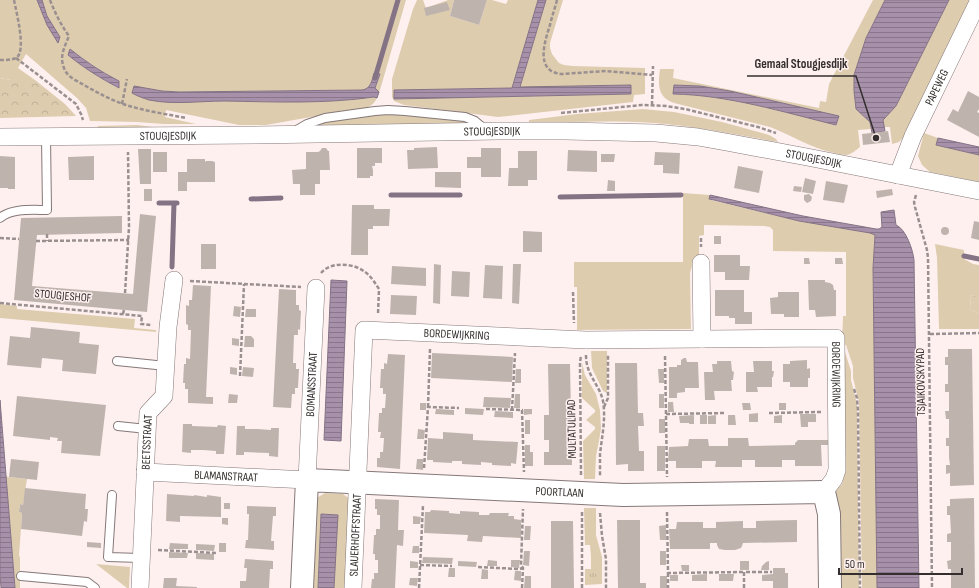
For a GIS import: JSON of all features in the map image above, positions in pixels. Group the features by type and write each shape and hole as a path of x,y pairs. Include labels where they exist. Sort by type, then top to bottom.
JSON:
{"street":[{"name":"PAPEWEG","path":"898,175 913,136 979,0"},
{"name":"STOUGJESDIJK","path":"0,137 488,131 565,131 671,134 733,143 979,191"},
{"path":"701,263 702,339"},
{"name":"BEETSSTRAAT","path":"140,588 148,412 164,396 168,327 174,280"},
{"name":"BOMANSSTRAAT","path":"307,480 316,288"},
{"name":"BORDEWIJKRING","path":"358,482 364,330 580,340 836,338 837,470 834,480 824,492"},
{"name":"BLAMANSTRAAT","path":"145,472 307,480"},
{"path":"302,588 307,480"},
{"name":"POORTLAAN","path":"307,480 638,496 824,492"},
{"name":"SLAUERHOFFSTRAAT","path":"353,588 358,482"},
{"path":"824,492 830,514 830,588"}],"lane":[{"path":"290,134 319,119 381,110 465,117 475,121 488,131"},
{"path":"0,218 16,211 47,210 46,137"},
{"path":"117,361 166,366"},
{"path":"118,426 147,429"},
{"path":"112,495 108,557 141,554"},
{"path":"21,576 87,582 96,588"}],"path":[{"path":"0,60 16,58 19,55 21,45 14,0"},
{"path":"50,0 57,17 70,36 62,54 63,67 68,75 99,94 122,104 144,110"},
{"path":"557,0 543,48 544,59 549,68 557,74 606,71 652,75"},
{"path":"16,58 76,104 82,116"},
{"path":"652,105 653,66"},
{"path":"122,104 127,79"},
{"path":"125,293 129,240 128,136"},
{"name":"TSJAIKOVSKYPAD","path":"919,179 914,204 928,254 932,588"},
{"path":"47,234 47,241"},
{"path":"0,238 19,239"},
{"path":"36,241 129,240"},
{"path":"174,280 316,288 318,278 322,272 330,266 350,266 364,271 379,289 377,331"},
{"path":"240,376 244,284"},
{"path":"573,292 580,340"},
{"name":"STOUGJESHOF","path":"0,302 142,316 141,324 168,327"},
{"path":"123,314 124,310"},
{"path":"428,407 431,333"},
{"path":"930,334 979,334"},
{"path":"512,410 515,337"},
{"name":"MULTATULIPAD","path":"580,340 587,367 600,391 603,407 604,431 600,459 591,494 582,588"},
{"name":"MULTATULIPAD","path":"580,340 580,362 591,494 601,525 606,559 606,588"},
{"name":"MULTATULIPAD","path":"603,407 608,398 608,340"},
{"path":"853,385 857,398 858,411 860,588"},
{"path":"769,413 836,412"},
{"path":"666,414 726,414"},
{"path":"141,554 217,553"},
{"path":"420,564 452,566"},
{"path":"478,567 523,568"},
{"path":"744,588 744,572 772,572"},
{"path":"668,573 668,588"}],"green space":[{"path":"0,0 37,0 47,25 58,43 60,37 47,16 42,0 406,0 380,90 373,104 363,109 266,125 239,125 166,110 165,117 196,124 90,121 86,108 77,98 26,54 18,68 35,80 11,80 0,78","holes":["70,49 119,81 118,88 92,73 68,55","374,73 380,74 375,88 374,97 322,101 184,102 134,87 179,92 362,90 369,86"]},
{"path":"417,0 423,0 426,8 448,0 454,0 450,16 479,25 487,0 506,4 508,0 538,0 512,88 394,90 394,98 630,85 520,88 546,0 563,0 550,43 552,54 559,63 573,66 645,68 645,94 634,95 633,102 498,117 404,105 394,101 392,97 392,79"},
{"path":"873,0 885,0 866,38 854,75 856,109 870,122 871,129 858,130 860,147 849,154 837,154 817,148 770,127 674,103 662,94 659,80 660,69 674,69 673,78 819,108 820,101 826,102 829,84","holes":["674,85 700,86 730,91 839,117 836,125 715,97 674,94"]},
{"path":"949,0 972,0 904,137 899,142 892,144 890,127 884,127 883,120 896,106"},
{"path":"0,78 11,80 35,80 65,104 76,116 0,118"},
{"path":"643,109 674,112 722,122 769,135 778,142 670,124 608,121 529,123 529,120 577,114"},
{"path":"384,113 467,121 467,124 316,126 316,123"},
{"path":"137,125 153,127 99,128 97,126"},
{"path":"924,133 938,138 936,145 979,155 979,182 930,172 922,165 918,156"},
{"path":"683,193 710,195 709,199 711,200 799,221 875,235 873,268 877,588 862,588 859,402 853,378 853,366 846,345 842,344 843,316 846,316 846,252 773,251 773,230 770,227 704,225 704,235 699,236 699,266 692,266 690,273 691,329 577,330 577,287 574,287 574,262 683,262"},
{"path":"935,244 964,250 964,259 973,264 979,265 979,297 971,295 970,309 979,314 979,329 939,329 937,258"},
{"path":"971,295 979,297 979,314 970,309"},
{"path":"0,304 17,306 17,309 135,319 134,328 156,330 156,332 0,318"},
{"path":"591,351 607,351 607,393 603,391 592,368"},
{"path":"845,352 851,371 851,380 857,404 859,588 837,588 833,494 843,481 843,353"},
{"path":"582,363 585,375 596,394 600,410 601,428 596,456 595,479 584,479 583,441 595,429 595,427 586,420 595,412 595,410 582,398"},
{"path":"6,476 27,479 23,505 20,504 19,512 22,513 19,556 20,588 15,588"},
{"path":"325,493 343,494 351,498 346,588 334,588 337,515 321,514 318,588 308,588 315,499"},
{"path":"584,508 596,508 596,535 602,557 591,557 590,545 585,545"},
{"path":"591,557 602,557 602,584 585,585 585,569 591,569"},
{"path":"96,564 130,567 129,588 127,588"}],"shaded area":[{"path":"37,0 42,0 47,16 60,37 58,43 47,25"},
{"path":"538,0 546,0 520,87 631,85 631,94 394,99 394,90 512,88"},
{"path":"885,0 949,0 896,106 883,120 885,131 872,133 870,122 856,109 854,75 866,38"},
{"path":"70,49 93,66 119,81 119,88 92,73 68,55"},
{"path":"374,73 380,74 375,88 379,92 377,98 374,97 319,102 225,101 177,103 149,100 132,93 134,86 162,91 179,92 362,90 369,86"},
{"path":"674,85 700,86 730,91 839,116 836,125 714,97 673,94"},
{"path":"938,138 979,147 979,155 936,145"},
{"path":"710,195 803,216 876,229 882,227 881,212 894,210 896,225 900,227 906,235 911,246 914,260 919,588 877,588 873,268 875,235 799,221 709,199"},
{"path":"331,280 347,281 341,441 324,440"},
{"path":"0,400 15,588 1,588"},
{"path":"321,514 338,515 334,588 318,588"}],"building":[{"path":"454,0 487,0 479,25 450,16"},
{"path":"447,2 450,10 426,16 424,8"},
{"path":"968,91 979,97 979,109 977,112 979,113 979,137 947,120 953,109 958,112"},
{"path":"888,131 890,142 863,145 862,134"},
{"path":"437,147 438,168 408,169 407,150 414,150 414,148"},
{"path":"322,148 326,148 329,151 330,170 320,170 320,184 315,184 315,195 300,195 300,184 293,184 292,170 306,169 306,152 318,152"},
{"path":"357,148 382,148 382,163 375,163 375,166 372,166 373,176 370,176 370,178 357,178"},
{"path":"481,148 501,148 501,177 481,177 481,168 467,168 467,157 481,157"},
{"path":"138,149 151,149 151,184 140,184"},
{"path":"568,150 597,151 597,172 567,171"},
{"path":"518,151 537,151 537,180 528,180 528,186 508,186 509,168 518,168"},
{"path":"153,152 167,152 167,172 153,172"},
{"path":"655,152 680,153 679,174 663,173 663,165 654,165"},
{"path":"601,154 615,154 614,162 601,162"},
{"path":"0,156 15,157 15,189 0,188"},
{"path":"94,156 94,180 69,180 68,157"},
{"path":"187,159 205,159 205,162 215,162 215,182 187,182 187,191 178,191 178,172 187,172"},
{"path":"738,166 763,171 759,193 734,188"},
{"path":"435,172 461,172 461,188 435,187"},
{"path":"805,178 816,181 813,194 802,192"},
{"path":"608,180 615,181 615,191 607,191"},
{"path":"826,181 848,185 844,203 823,200"},
{"path":"794,186 802,187 801,192 793,191"},
{"path":"144,189 152,189 152,201 144,201"},
{"path":"892,189 893,195 877,198 876,191"},
{"path":"809,194 812,197 811,201 807,203 804,200 804,195"},
{"path":"352,205 374,205 374,209 390,209 389,226 373,226 373,229 368,229 368,255 351,255"},
{"path":"140,214 156,216 147,312 14,300 21,218 122,216 122,233 37,235 32,286 133,294"},
{"path":"974,221 979,222 979,240 971,238"},
{"path":"945,227 948,228 948,234 945,235 942,234 941,231 942,228"},
{"path":"523,231 542,232 542,252 523,252"},
{"path":"714,236 721,236 721,244 714,244"},
{"path":"201,244 216,244 216,269 201,269"},
{"path":"714,255 740,255 740,266 750,266 749,280 725,280 725,272 714,272"},
{"path":"804,258 809,258 810,264 804,264"},
{"path":"835,258 842,258 843,264 835,264"},
{"path":"434,264 441,265 440,304 433,303"},
{"path":"513,264 521,264 519,304 512,303"},
{"path":"485,265 503,266 502,299 483,298"},
{"path":"392,266 426,268 426,286 391,284"},
{"path":"452,271 470,272 469,297 451,296"},
{"path":"808,280 825,280 825,282 833,285 834,290 836,290 836,316 816,317 815,310 809,310"},
{"path":"193,285 211,286 206,397 213,397 213,404 188,403 188,389 185,389 185,383 183,383 184,364 186,364 186,358 190,359 191,330 188,330 188,325 186,324 186,305 189,306 189,300 192,300"},
{"path":"279,289 296,290 296,305 299,305 299,310 301,311 300,330 298,329 298,335 294,335 293,363 296,363 296,369 299,369 298,388 295,388 295,394 292,394 291,408 273,407"},
{"path":"715,290 744,290 744,312 752,312 752,324 735,324 735,318 729,318 729,316 715,316"},
{"path":"778,292 799,292 799,317 784,317 784,314 771,314 770,298 778,297"},
{"path":"391,295 417,296 416,315 390,314"},
{"path":"234,306 241,307 240,317 233,316"},
{"path":"246,309 256,309 256,317 245,317"},
{"path":"31,327 80,332 79,343 99,345 96,374 62,371 63,360 42,358 41,368 7,365 10,336 30,338"},
{"path":"245,336 251,336 254,339 254,347 244,347"},
{"path":"232,338 239,339 239,346 232,345"},
{"path":"948,349 972,349 974,485 950,486 950,473 946,474 946,465 950,465 949,446 946,446 946,438 949,438 949,419 946,419 945,411 949,411 949,392 945,392 945,384 948,384 948,365 945,365 945,357 948,357"},
{"path":"432,353 513,357 512,382 431,378"},
{"path":"388,354 405,355 400,469 377,467 377,458 380,458 380,452 383,452 384,438 380,438 381,432 378,432 379,413 382,413 382,408 385,408 386,394 383,394 383,388 380,388 381,369 384,369 384,363 387,364"},
{"path":"686,358 687,362 698,362 699,388 685,388 685,392 677,393 677,398 669,398 669,367 677,367 677,365 681,365 681,360"},
{"path":"807,360 807,369 810,368 808,387 790,387 790,382 783,382 783,364 790,364 790,361"},
{"path":"717,361 731,361 732,371 734,372 733,380 731,380 732,391 714,391 715,400 705,400 704,372 713,372 712,364 717,364"},
{"path":"753,361 772,361 772,371 774,371 772,377 772,387 757,387 758,392 746,392 746,372 754,372"},
{"path":"615,363 637,363 638,413 643,413 644,426 638,426 639,451 644,451 644,471 628,471 628,464 616,465"},
{"path":"548,364 570,364 572,465 544,465 544,452 549,452 549,440 544,440 544,415 549,415"},
{"path":"230,367 237,368 237,375 230,374"},
{"path":"243,367 254,368 253,377 242,376"},
{"path":"516,369 521,369 521,383 515,383"},
{"path":"658,369 664,369 664,383 659,383"},
{"path":"229,394 238,395 237,403 228,403"},
{"path":"515,394 520,394 520,408 514,408"},
{"path":"659,394 664,394 664,408 659,408"},
{"path":"17,396 106,405 100,456 61,453 62,441 57,441 58,438 50,437 50,440 13,436"},
{"path":"484,397 511,398 510,408 483,407"},
{"path":"668,402 673,402 674,412 668,412"},
{"path":"420,403 426,403 426,410 420,410"},
{"path":"742,403 750,403 751,410 743,410"},
{"path":"779,403 786,403 786,410 779,410"},
{"path":"465,408 484,409 483,415 465,414"},
{"path":"436,409 454,410 454,415 435,414"},
{"path":"524,409 532,409 532,414 524,415"},
{"path":"495,411 513,412 513,418 494,417"},
{"path":"758,413 758,422 749,422 749,414"},
{"path":"800,414 816,414 816,422 808,422 808,427 801,427"},
{"path":"694,415 694,424 680,423 679,416"},
{"path":"700,415 707,415 707,424 700,424"},
{"path":"716,415 716,424 708,424 708,416"},
{"path":"728,415 735,415 736,425 728,425"},
{"path":"782,415 782,423 774,423 774,416"},
{"path":"659,419 665,419 665,433 659,433"},
{"path":"525,420 530,420 530,434 525,434"},
{"path":"183,424 192,424 192,426 226,426 224,454 216,454 216,451 203,450 191,450 191,453 182,452"},
{"path":"237,426 245,426 245,429 271,430 271,428 279,428 278,457 269,456 269,453 244,452 244,455 236,455"},
{"path":"418,429 425,430 424,439 417,439"},
{"path":"443,432 473,434 473,440 518,442 516,464 511,463 511,466 492,465 492,463 481,462 481,465 462,464 462,461 452,461 452,463 433,462 433,460 427,460 428,438 443,439"},
{"path":"728,438 748,438 749,446 795,445 798,440 828,440 828,445 821,445 822,466 795,466 795,460 782,460 782,467 755,467 755,460 742,460 742,467 715,467 716,461 702,461 702,468 676,468 676,461 668,461 669,447 688,446 689,439 708,439 709,446 728,446"},
{"path":"525,445 530,445 530,452 533,452 533,466 525,466"},
{"path":"657,446 665,446 665,471 657,471"},
{"path":"11,459 39,462 37,480 9,477"},
{"path":"417,459 423,459 423,470 416,469"},
{"path":"25,488 86,494 85,509 88,509 87,522 84,521 82,536 21,529 22,513 19,512 20,504 23,505"},
{"path":"167,494 207,497 207,495 221,497 221,517 180,516 180,522 166,521"},
{"path":"974,498 975,588 951,588 951,569 948,569 947,561 951,560 951,542 947,542 947,534 951,533 950,515 947,515 947,506 950,506 950,499"},
{"path":"375,499 399,500 398,530 404,530 403,546 397,545 395,588 371,588 374,573 378,573 378,560 375,560 375,554 373,554 374,535 376,535 376,529 380,529 380,515 377,515 377,509 375,509"},
{"path":"224,503 230,503 230,509 224,509"},
{"path":"247,506 276,507 276,516 273,516 271,541 274,541 274,550 245,548 246,540 248,540 249,514 247,514"},
{"path":"431,510 449,511 449,513 460,514 460,511 479,512 479,515 489,515 490,513 509,513 508,516 514,516 514,519 521,520 521,538 483,536 482,542 467,541 468,535 424,533 425,512 430,512"},
{"path":"413,516 421,517 420,524 413,524"},
{"path":"222,518 228,518 228,525 222,524"},
{"path":"617,520 640,520 640,583 646,583 646,588 618,588"},
{"path":"797,520 797,542 743,543 741,548 735,550 719,549 717,543 710,543 710,549 670,549 669,529 676,529 677,522 703,522 703,528 716,528 716,522 743,521 743,528 756,528 756,521"},
{"path":"551,521 573,521 574,588 551,588"},
{"path":"666,525 666,540 660,540 659,526"},
{"path":"525,526 531,526 530,540 524,540"},
{"path":"87,542 101,543 101,548 87,547"},
{"path":"170,543 188,544 188,549 169,549"},
{"path":"219,543 226,543 226,552 219,552"},
{"path":"196,544 215,545 214,551 196,550"},
{"path":"413,546 419,546 419,553 412,553"},
{"path":"524,551 530,551 529,566 523,565"},
{"path":"660,551 666,551 666,565 660,565"},
{"path":"169,552 188,553 187,558 169,558"},
{"path":"196,553 214,554 214,560 196,559"},
{"path":"423,557 453,558 452,564 422,563"},
{"path":"245,559 273,561 273,569 270,569 269,588 240,588 240,581 246,581 247,568 244,568"},
{"path":"488,560 497,561 497,566 487,566"},
{"path":"511,560 520,560 519,568 511,567"},
{"path":"410,561 418,562 418,568 410,568"},
{"path":"458,561 477,562 476,567 458,566"},
{"path":"740,561 749,561 749,570 740,570"},
{"path":"769,561 769,570 761,570 762,566"},
{"path":"681,565 689,565 689,571 682,571"},
{"path":"449,568 455,568 455,577 448,577"},
{"path":"773,568 785,568 785,573 788,573 788,588 773,588 773,581 762,581 762,575 773,574"},
{"path":"482,569 488,570 488,579 481,579"},
{"path":"515,571 521,571 521,581 514,580"},
{"path":"707,574 707,581 692,581 692,575"},
{"path":"719,574 734,574 733,581 719,581"},
{"path":"670,575 678,575 678,581 670,581"},
{"path":"525,576 531,576 531,588 524,588"},
{"path":"660,576 667,576 667,588 660,588"},
{"path":"164,578 177,578 176,586 197,588 163,588"},
{"path":"410,578 418,578 417,586 409,585"}],"waterway":[{"path":"375,78 398,0"},
{"path":"391,195 460,195"},
{"path":"560,197 681,195"},
{"path":"251,199 281,198"},
{"path":"159,203 177,203"},
{"path":"172,267 174,203"},
{"path":"964,256 979,259"}],"place":[{"name":"Gemaal Stougjesdijk","path":"876,138"}]}
